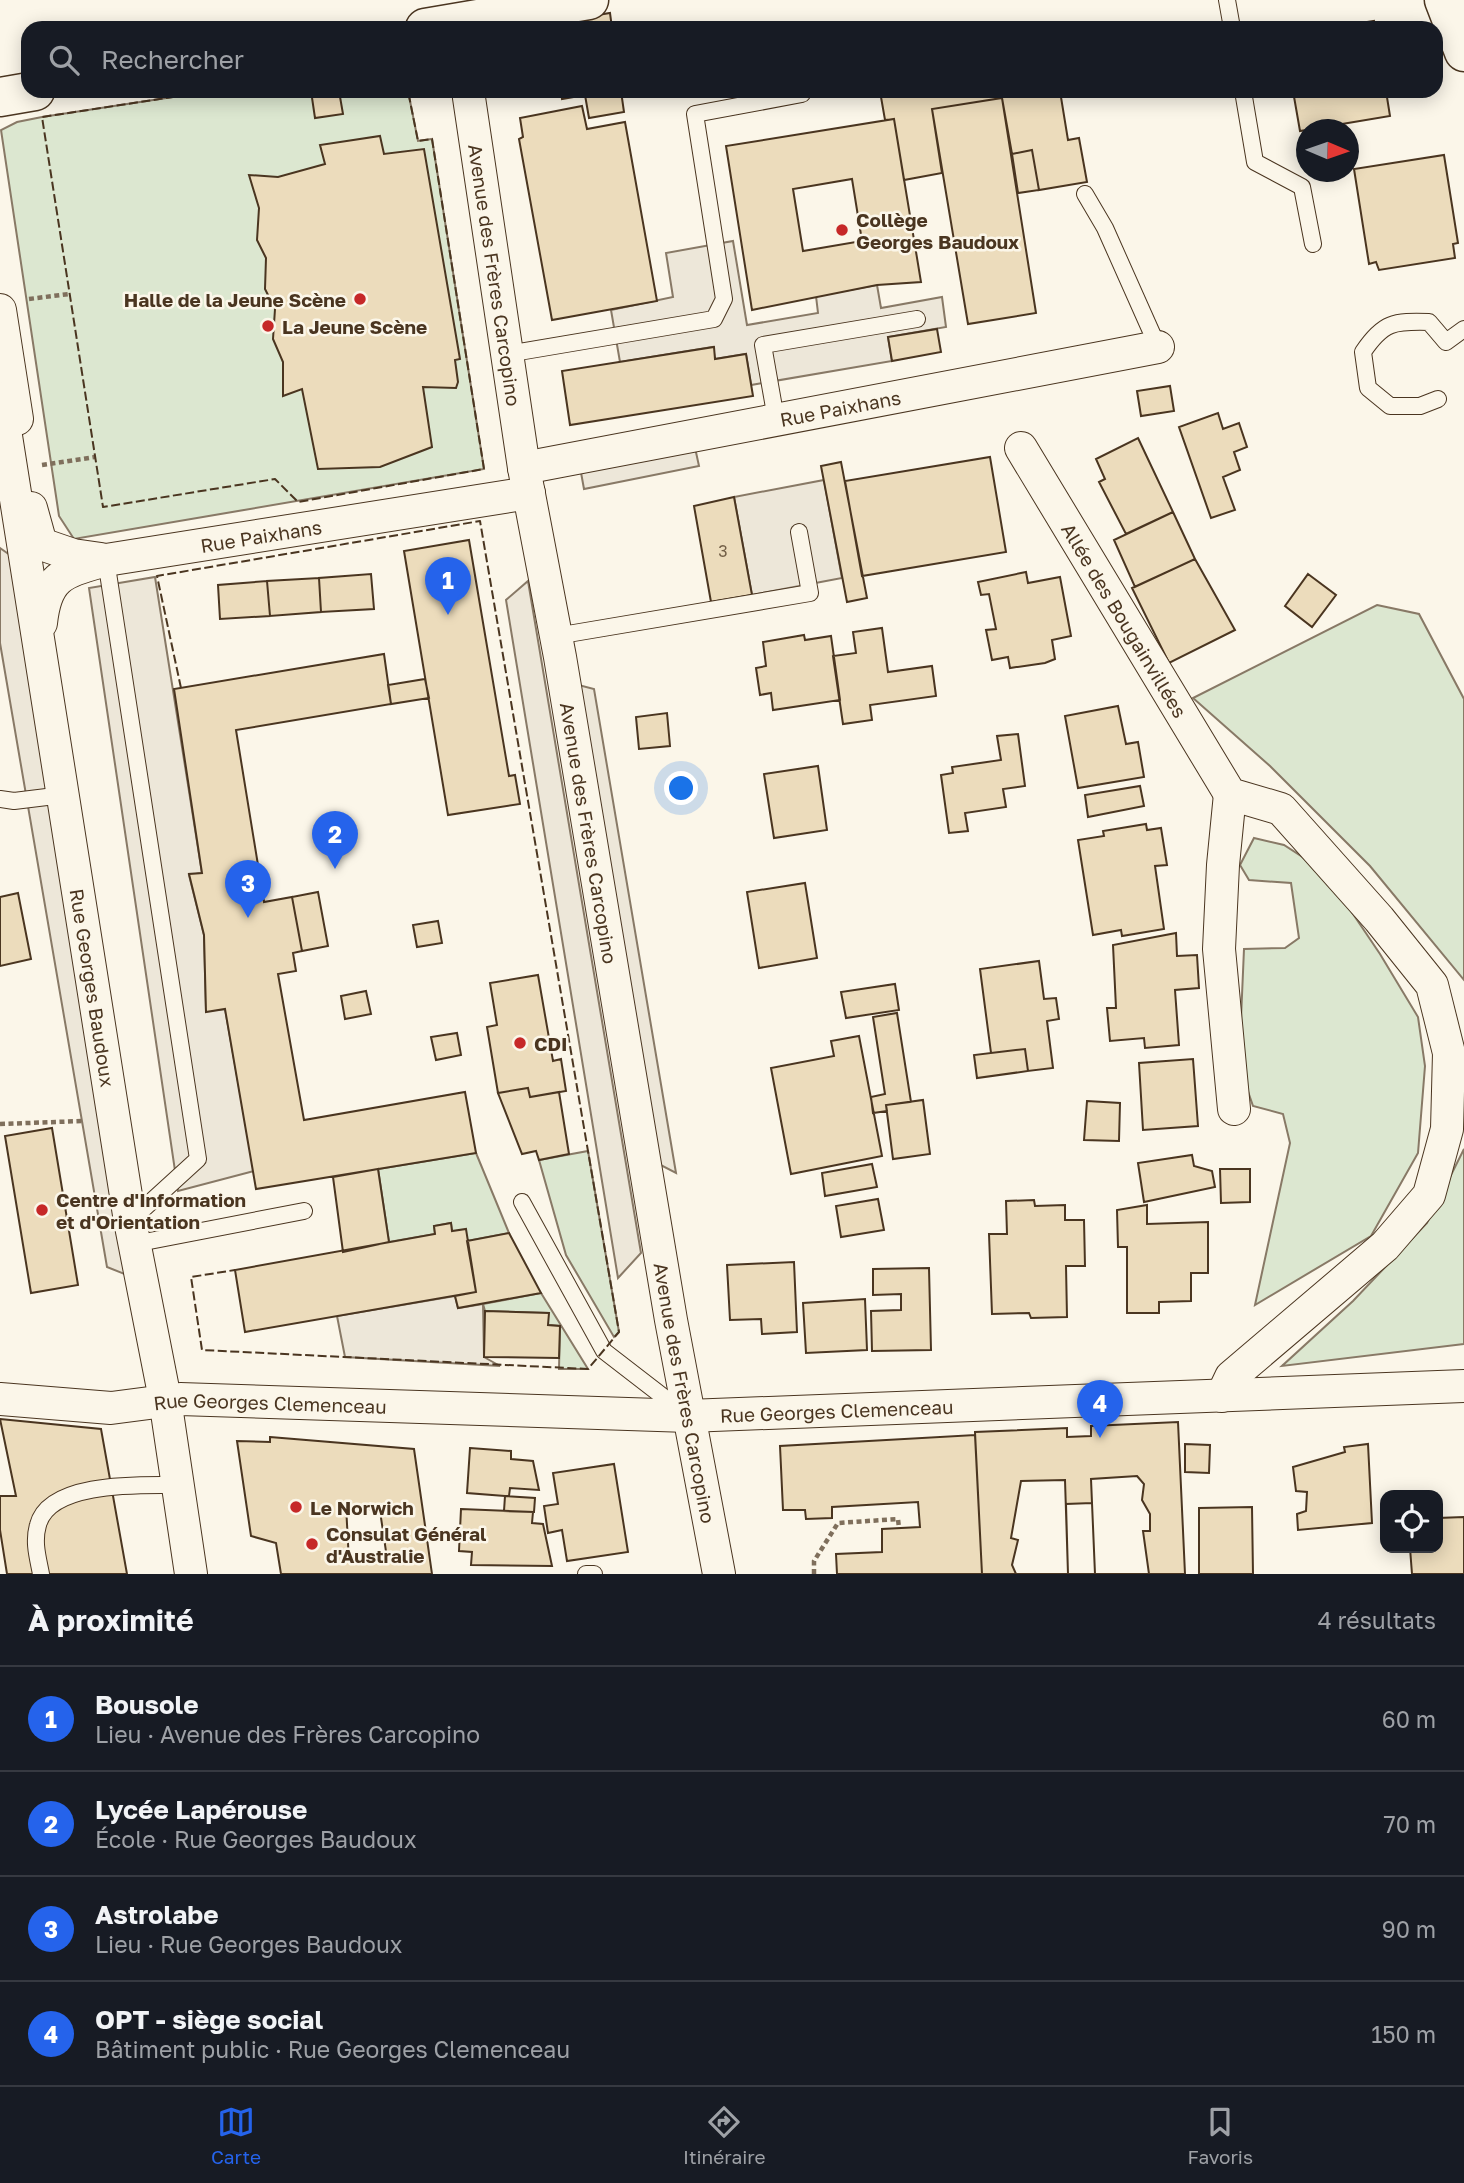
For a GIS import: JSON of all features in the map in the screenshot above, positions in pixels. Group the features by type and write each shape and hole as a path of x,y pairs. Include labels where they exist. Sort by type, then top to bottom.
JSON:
{"street":[{"path":"473,16 589,0"},
{"path":"1444,0 1464,52"},
{"path":"0,97 21,93"},
{"name":"Avenue des Frères Carcopino","path":"469,98 527,481 556,636 688,1416 719,1574"},
{"path":"14,305 24,467 31,511 41,544 73,555 106,560"},
{"name":"Rue Paixhans","path":"39,635 43,602 54,580 73,569 106,560 527,481 776,419 1158,347"},
{"name":"Rue Georges Baudoux","path":"0,398 132,1233 165,1399 191,1574"},
{"name":"Allée des Bougainvillées","path":"1021,448 1230,794"},
{"path":"1222,1396 1231,1377 1385,1246 1429,1195 1447,1129 1449,1053 1432,985 1379,919 1281,809 1230,794 1219,949 1234,1109"},
{"name":"Rue Georges Clemenceau","path":"0,1399 111,1408 151,1404 165,1399 688,1416 1464,1386"}],"lane":[{"path":"1227,0 1230,21"},
{"path":"507,354 714,319 724,299 695,114 781,98"},
{"path":"1244,98 1255,162 1302,187 1313,244"},
{"path":"1085,194 1105,228 1158,347"},
{"path":"776,419 763,345 917,319"},
{"path":"1438,399 1420,406 1390,406 1368,388 1363,352 1376,332 1397,321 1429,322 1446,342 1464,329"},
{"path":"556,636 810,593 799,532"},
{"path":"106,560 198,1159 132,1233"},
{"path":"0,799 14,801 63,795"},
{"path":"522,1202 604,1351 688,1416"},
{"path":"132,1233 304,1211"},
{"path":"41,1574 35,1544 38,1523 49,1505 73,1494 119,1485 177,1485"},
{"path":"586,1574 594,1574"}],"path":[{"path":"14,305 69,294"},
{"path":"24,467 95,457"},
{"path":"0,1125 115,1119"},
{"path":"814,1574 814,1561 838,1523 898,1519 899,1528"}],"green space":[{"name":"La Jeune Scène","path":"166,98 409,98 418,141 432,139 484,469 74,539 59,516 1,130 17,122"},
{"path":"1377,605 1419,614 1464,699 1464,980 1370,866 1270,766 1193,698"},
{"path":"1254,838 1284,845 1324,871 1380,954 1418,1017 1425,1066 1418,1153 1371,1236 1255,1305 1290,1143 1283,1114 1253,1106 1239,1065 1244,949 1285,948 1299,938 1291,883 1249,880 1240,865"},
{"path":"1464,1149 1464,1344 1282,1366 1353,1301 1427,1223"},
{"path":"588,1151 619,1332 614,1337 566,1255 539,1160"},
{"path":"476,1153 509,1233 467,1241 452,1231 451,1223 434,1226 435,1234 389,1242 378,1169"},
{"path":"541,1293 588,1369 559,1369 560,1326 548,1325 548,1313 485,1311 483,1304"}],"shaded area":[{"path":"733,241 747,325 818,313 816,296 877,285 881,308 942,297 946,327 888,337 892,361 751,385 746,354 715,359 713,347 620,362 611,310 673,297 666,253"},
{"path":"694,443 699,466 584,489 580,467"},
{"path":"824,480 842,578 752,595 734,497"},
{"path":"0,548 10,555 132,1277 107,1267 0,643"},
{"path":"155,577 202,873 189,875 204,935 206,1011 225,1009 254,1171 178,1191 89,588"},
{"path":"528,581 641,1253 618,1278 506,600"},
{"path":"567,682 594,689 676,1173 651,1160"},
{"path":"455,1296 458,1308 483,1304 484,1357 500,1366 345,1357 337,1316"}],"building":[{"path":"610,13 611,21 561,21"},
{"path":"312,98 340,98 343,114 315,118"},
{"path":"586,98 622,98 624,112 589,118"},
{"path":"881,98 1002,98 932,109 942,173 904,180 894,119 885,120"},
{"path":"1002,98 1061,98 1068,140 1079,138 1087,182 1039,190 1032,150 1012,154"},
{"path":"1002,98 1036,313 968,324 932,109"},
{"path":"1294,98 1387,98 1390,116 1359,121 1359,119 1298,119"},
{"path":"582,106 587,129 625,122 657,301 552,320 519,139 523,137 520,118"},
{"path":"894,119 921,282 877,285 752,310 726,146","holes":["852,179 862,241 803,251 793,189"]},
{"name":"Halle de la Jeune Scène","path":"380,136 384,154 424,149 460,359 455,360 458,382 456,388 423,387 432,447 380,467 318,469 302,389 283,396 283,362 273,339 275,309 265,289 266,258 257,240 259,208 249,175 278,177 325,164 320,145"},
{"path":"1032,150 1039,190 1018,193 1012,154"},
{"path":"1444,155 1458,243 1453,244 1455,258 1379,270 1376,262 1369,264 1356,182 1359,182 1359,168"},
{"path":"937,329 941,352 892,361 888,337"},
{"path":"714,347 715,359 746,354 753,396 570,425 562,371"},
{"path":"1170,386 1174,411 1141,416 1137,391"},
{"path":"1218,413 1223,429 1239,423 1247,447 1234,452 1240,470 1223,477 1235,510 1211,518 1179,427"},
{"path":"1138,438 1173,512 1126,534 1099,482 1105,479 1096,459"},
{"path":"990,457 1006,552 862,576 845,481"},
{"path":"841,462 867,598 847,602 821,466"},
{"path":"734,497 752,595 711,602 694,506"},
{"path":"1173,512 1195,559 1135,587 1114,540"},
{"path":"469,540 509,776 515,775 520,804 448,815 404,551"},
{"path":"1195,559 1235,630 1169,663 1132,588"},
{"path":"1026,572 1028,583 1060,577 1071,636 1052,640 1055,659 1010,668 1008,657 992,660 986,630 996,629 989,594 981,595 978,582"},
{"path":"371,574 374,609 321,612 319,578"},
{"path":"1308,574 1336,595 1312,627 1285,606"},
{"path":"319,578 321,612 270,616 267,581"},
{"path":"267,581 270,616 220,619 218,585"},
{"path":"882,628 888,672 932,666 936,696 870,705 872,720 843,724 833,656 856,653 853,632"},
{"path":"804,635 805,640 831,636 840,700 773,710 771,693 760,695 756,668 766,666 763,642"},
{"path":"384,654 391,704 236,730 264,902 292,897 302,951 293,953 296,971 278,974 304,1120 465,1092 476,1153 256,1189 225,1009 206,1012 204,935 189,874 202,873 174,689"},
{"path":"425,679 429,698 391,704 388,685"},
{"path":"1118,706 1126,744 1138,742 1144,777 1078,788 1065,716"},
{"path":"667,713 670,746 639,749 636,717"},
{"path":"1018,734 1025,786 1003,789 1006,807 965,813 968,831 949,833 941,775 953,773 952,767 1001,760 997,736"},
{"path":"818,766 827,830 774,838 764,774"},
{"path":"1140,786 1144,806 1088,817 1085,795"},
{"path":"1146,824 1147,830 1161,828 1167,865 1155,866 1164,929 1122,936 1121,930 1093,935 1078,840 1104,836 1103,831"},
{"path":"805,883 817,958 759,968 747,892"},
{"path":"318,892 328,946 302,951 292,897"},
{"path":"18,893 31,959 0,966 0,897"},
{"path":"438,921 442,943 417,947 413,925"},
{"path":"1176,933 1177,956 1197,955 1199,988 1175,990 1179,1045 1145,1048 1144,1038 1110,1041 1107,1008 1116,1008 1113,945"},
{"path":"1039,961 1044,999 1056,998 1059,1019 1047,1021 1053,1068 1028,1071 1025,1049 991,1053 980,969"},
{"name":"CDI","path":"538,975 553,1061 561,1059 566,1091 530,1097 528,1088 498,1093 487,1027 497,1025 490,983"},
{"path":"895,984 899,1010 846,1018 841,992"},
{"path":"366,991 371,1014 345,1019 341,996"},
{"path":"897,1013 911,1102 886,1105 887,1111 873,1113 871,1097 885,1094 873,1017"},
{"path":"457,1033 461,1055 436,1060 431,1037"},
{"path":"859,1036 882,1156 791,1174 771,1068 834,1056 831,1041"},
{"path":"1025,1049 1028,1071 977,1078 974,1055"},
{"path":"1193,1059 1198,1126 1143,1130 1139,1063"},
{"path":"528,1088 530,1097 559,1092 569,1154 539,1160 536,1151 522,1154 498,1093"},
{"path":"923,1100 930,1154 893,1159 886,1105"},
{"path":"1087,1101 1120,1103 1119,1141 1084,1140"},
{"name":"Centre d'Information et d'Orientation","path":"52,1128 78,1285 31,1293 5,1136"},
{"path":"1192,1155 1194,1166 1212,1171 1215,1187 1144,1202 1138,1163"},
{"path":"872,1164 877,1187 825,1196 822,1173"},
{"path":"378,1169 389,1242 343,1252 333,1177"},
{"path":"1220,1169 1250,1169 1250,1202 1221,1203"},
{"path":"878,1199 884,1230 841,1237 836,1206"},
{"path":"1034,1200 1035,1206 1065,1205 1065,1220 1084,1220 1085,1266 1066,1266 1067,1317 1031,1318 1029,1313 992,1314 989,1234 1007,1234 1006,1201"},
{"path":"1147,1205 1147,1224 1208,1222 1208,1273 1191,1273 1191,1301 1159,1302 1159,1313 1127,1313 1127,1247 1118,1247 1117,1210"},
{"path":"451,1223 452,1231 466,1229 476,1292 245,1332 235,1270 435,1234 434,1226"},
{"path":"509,1233 541,1293 458,1308 455,1296 476,1292 467,1241"},
{"path":"794,1262 797,1332 762,1334 761,1319 730,1320 727,1265"},
{"path":"929,1268 931,1350 872,1351 871,1311 901,1310 901,1294 873,1295 873,1269"},
{"path":"865,1299 867,1350 806,1353 803,1303"},
{"path":"485,1311 549,1313 548,1325 560,1326 559,1358 484,1357"},
{"path":"0,1419 101,1429 127,1574 7,1574 0,1530 0,1496 16,1496"},
{"path":"1178,1422 1185,1574 982,1574 975,1432 1067,1428 1067,1437 1091,1436 1091,1426"},
{"path":"975,1435 982,1574 837,1574 836,1554 882,1552 882,1529 920,1527 918,1502 832,1507 832,1518 806,1519 805,1510 783,1510 780,1446"},
{"name":"Le Norwich","path":"270,1437 414,1449 432,1574 281,1574 276,1543 251,1536 237,1441 270,1442","holes":["346,1505 380,1511 387,1558 349,1562"]},
{"path":"1185,1444 1210,1445 1209,1473 1185,1472"},
{"path":"1368,1444 1372,1523 1298,1530 1297,1514 1306,1511 1307,1492 1296,1491 1293,1467 1345,1452 1344,1447"},
{"path":"470,1448 511,1451 511,1459 533,1461 539,1490 510,1488 509,1496 467,1493"},
{"path":"614,1464 628,1552 567,1561 562,1530 548,1533 544,1506 558,1504 553,1473"},
{"path":"1137,1476 1144,1484 1142,1500 1150,1514 1150,1531 1143,1531 1149,1574 1095,1574 1091,1479"},
{"path":"1065,1480 1068,1574 1016,1574 1012,1565 1018,1540 1011,1538 1021,1481"},
{"path":"505,1496 535,1498 534,1512 504,1511"},
{"path":"1092,1503 1095,1574 1068,1574 1066,1504"},
{"path":"1252,1507 1253,1574 1199,1574 1199,1508"},
{"path":"461,1509 533,1512 532,1523 543,1524 552,1566 471,1565 472,1552 459,1551"},
{"path":"1464,1517 1464,1574 1412,1574 1410,1553 1443,1553 1443,1518"}],"fence":[{"path":"166,98 42,117 103,507 275,479 298,502 484,469 432,139 418,141 409,98"},
{"path":"181,688 157,576 480,521 619,1332 588,1369 202,1350 191,1277 235,1270"}],"place":[{"name":"Collège Georges Baudoux","path":"842,230"},
{"name":"Halle de la Jeune Scène","path":"360,299"},
{"name":"La Jeune Scène","path":"268,326"},
{"name":"Bousole","path":"448,615"},
{"name":"Lycée Lapérouse","path":"335,869"},
{"name":"Astrolabe","path":"248,918"},
{"name":"CDI","path":"520,1043"},
{"name":"Centre d'Information et d'Orientation","path":"42,1210"},
{"name":"OPT - siège social","path":"1100,1438"},
{"name":"Le Norwich","path":"296,1507"},
{"name":"Consulat Général d'Australie","path":"312,1544"}]}
